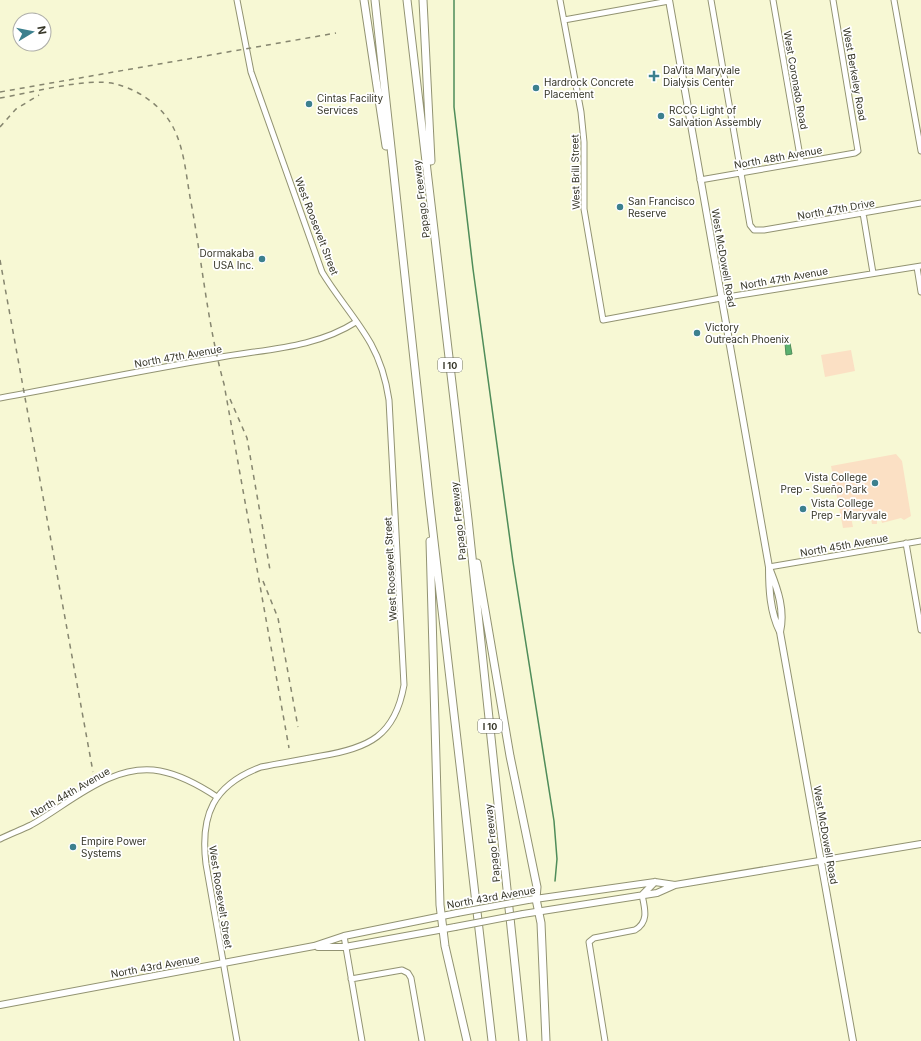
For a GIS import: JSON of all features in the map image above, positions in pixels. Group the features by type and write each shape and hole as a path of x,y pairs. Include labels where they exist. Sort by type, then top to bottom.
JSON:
{"highway":[{"path":"364,0 397,216"},
{"path":"375,0 397,216 492,1041"},
{"name":"Papago Freeway","path":"407,0 468,519 524,1041"},
{"path":"423,0 433,211"},
{"path":"429,498 440,916 467,1041"},
{"path":"468,519 484,602 510,756 537,887 536,899 538,912 542,923 546,1041"}],"main road":[{"name":"West McDowell Road","path":"669,1 769,567 777,587 783,620 780,632 853,1041"},
{"name":"North 43rd Avenue","path":"314,946 346,947 530,913 642,896 657,893 675,885 921,844"},
{"name":"North 43rd Avenue","path":"0,1005 314,946 344,936 528,900 655,882 675,885"},
{"path":"655,882 657,893"},
{"path":"642,896 655,882"}],"street":[{"name":"West Roosevelt Street","path":"237,0 251,72 322,272 370,342 378,358 385,378 389,400 404,672 402,695 392,721 368,744 342,752 261,767 236,779 217,797 207,818 203,842 237,1041"},
{"name":"West Brill Street","path":"560,0 584,139 584,209 603,320"},
{"path":"711,0 742,172"},
{"name":"West Coronado Road","path":"773,0 801,162"},
{"name":"West Berkeley Road","path":"833,0 858,151"},
{"path":"894,0 921,151"},
{"path":"564,20 669,1"},
{"name":"North 48th Avenue","path":"700,180 855,153 858,151"},
{"name":"North 47th Drive","path":"742,172 750,225 754,230 764,230 921,203"},
{"path":"863,213 873,273"},
{"name":"North 47th Avenue","path":"603,320 721,298 919,266"},
{"path":"919,266 921,292"},
{"name":"North 47th Avenue","path":"0,398 216,358 308,343 341,331 356,322"},
{"name":"North 45th Avenue","path":"769,567 921,541"},
{"path":"906,544 921,630"},
{"name":"North 44th Avenue","path":"0,838 31,825 106,780 122,774 158,770 195,782 217,797"},
{"path":"605,1041 588,947 589,942 594,938 635,930 640,927 645,918 642,896"},
{"path":"344,936 362,1041"},
{"path":"351,979 402,970 408,973 411,978 422,1041"}],"shaded area":[{"path":"785,343 790,343 792,354 786,355"},
{"path":"851,350 855,371 825,377 821,355"},
{"path":"896,454 902,461 911,516 904,520 901,518 882,523 881,519 877,520 877,524 872,524 870,514 851,517 853,527 843,528 831,466"}],"waterway":[{"path":"454,0 454,107 473,269 513,562 554,821 557,859 555,881"}],"railway":[{"path":"0,92 336,33"},
{"path":"0,98 75,84 104,82 116,84 133,90 149,100 163,112 177,135 184,161 213,338 224,384 289,748"},
{"path":"0,127 16,109 39,95"},
{"path":"0,260 93,772"},
{"path":"230,399 247,438 270,570"},
{"path":"263,581 278,618 298,727"}],"place":[{"name":"DaVita Maryvale Dialysis Center","path":"654,76"},
{"name":"Hardrock Concrete Placement","path":"536,88"},
{"name":"Cintas Facility Services","path":"309,104"},
{"name":"RCCG Light of Salvation Assembly","path":"661,116"},
{"name":"San Francisco Reserve","path":"620,207"},
{"name":"Dormakaba USA Inc.","path":"262,259"},
{"name":"Victory Outreach Phoenix","path":"697,333"},
{"name":"Vista College Prep - Sueño Park","path":"875,483"},
{"name":"Vista College Prep - Maryvale","path":"803,509"},
{"name":"Empire Power Systems","path":"73,847"}]}
